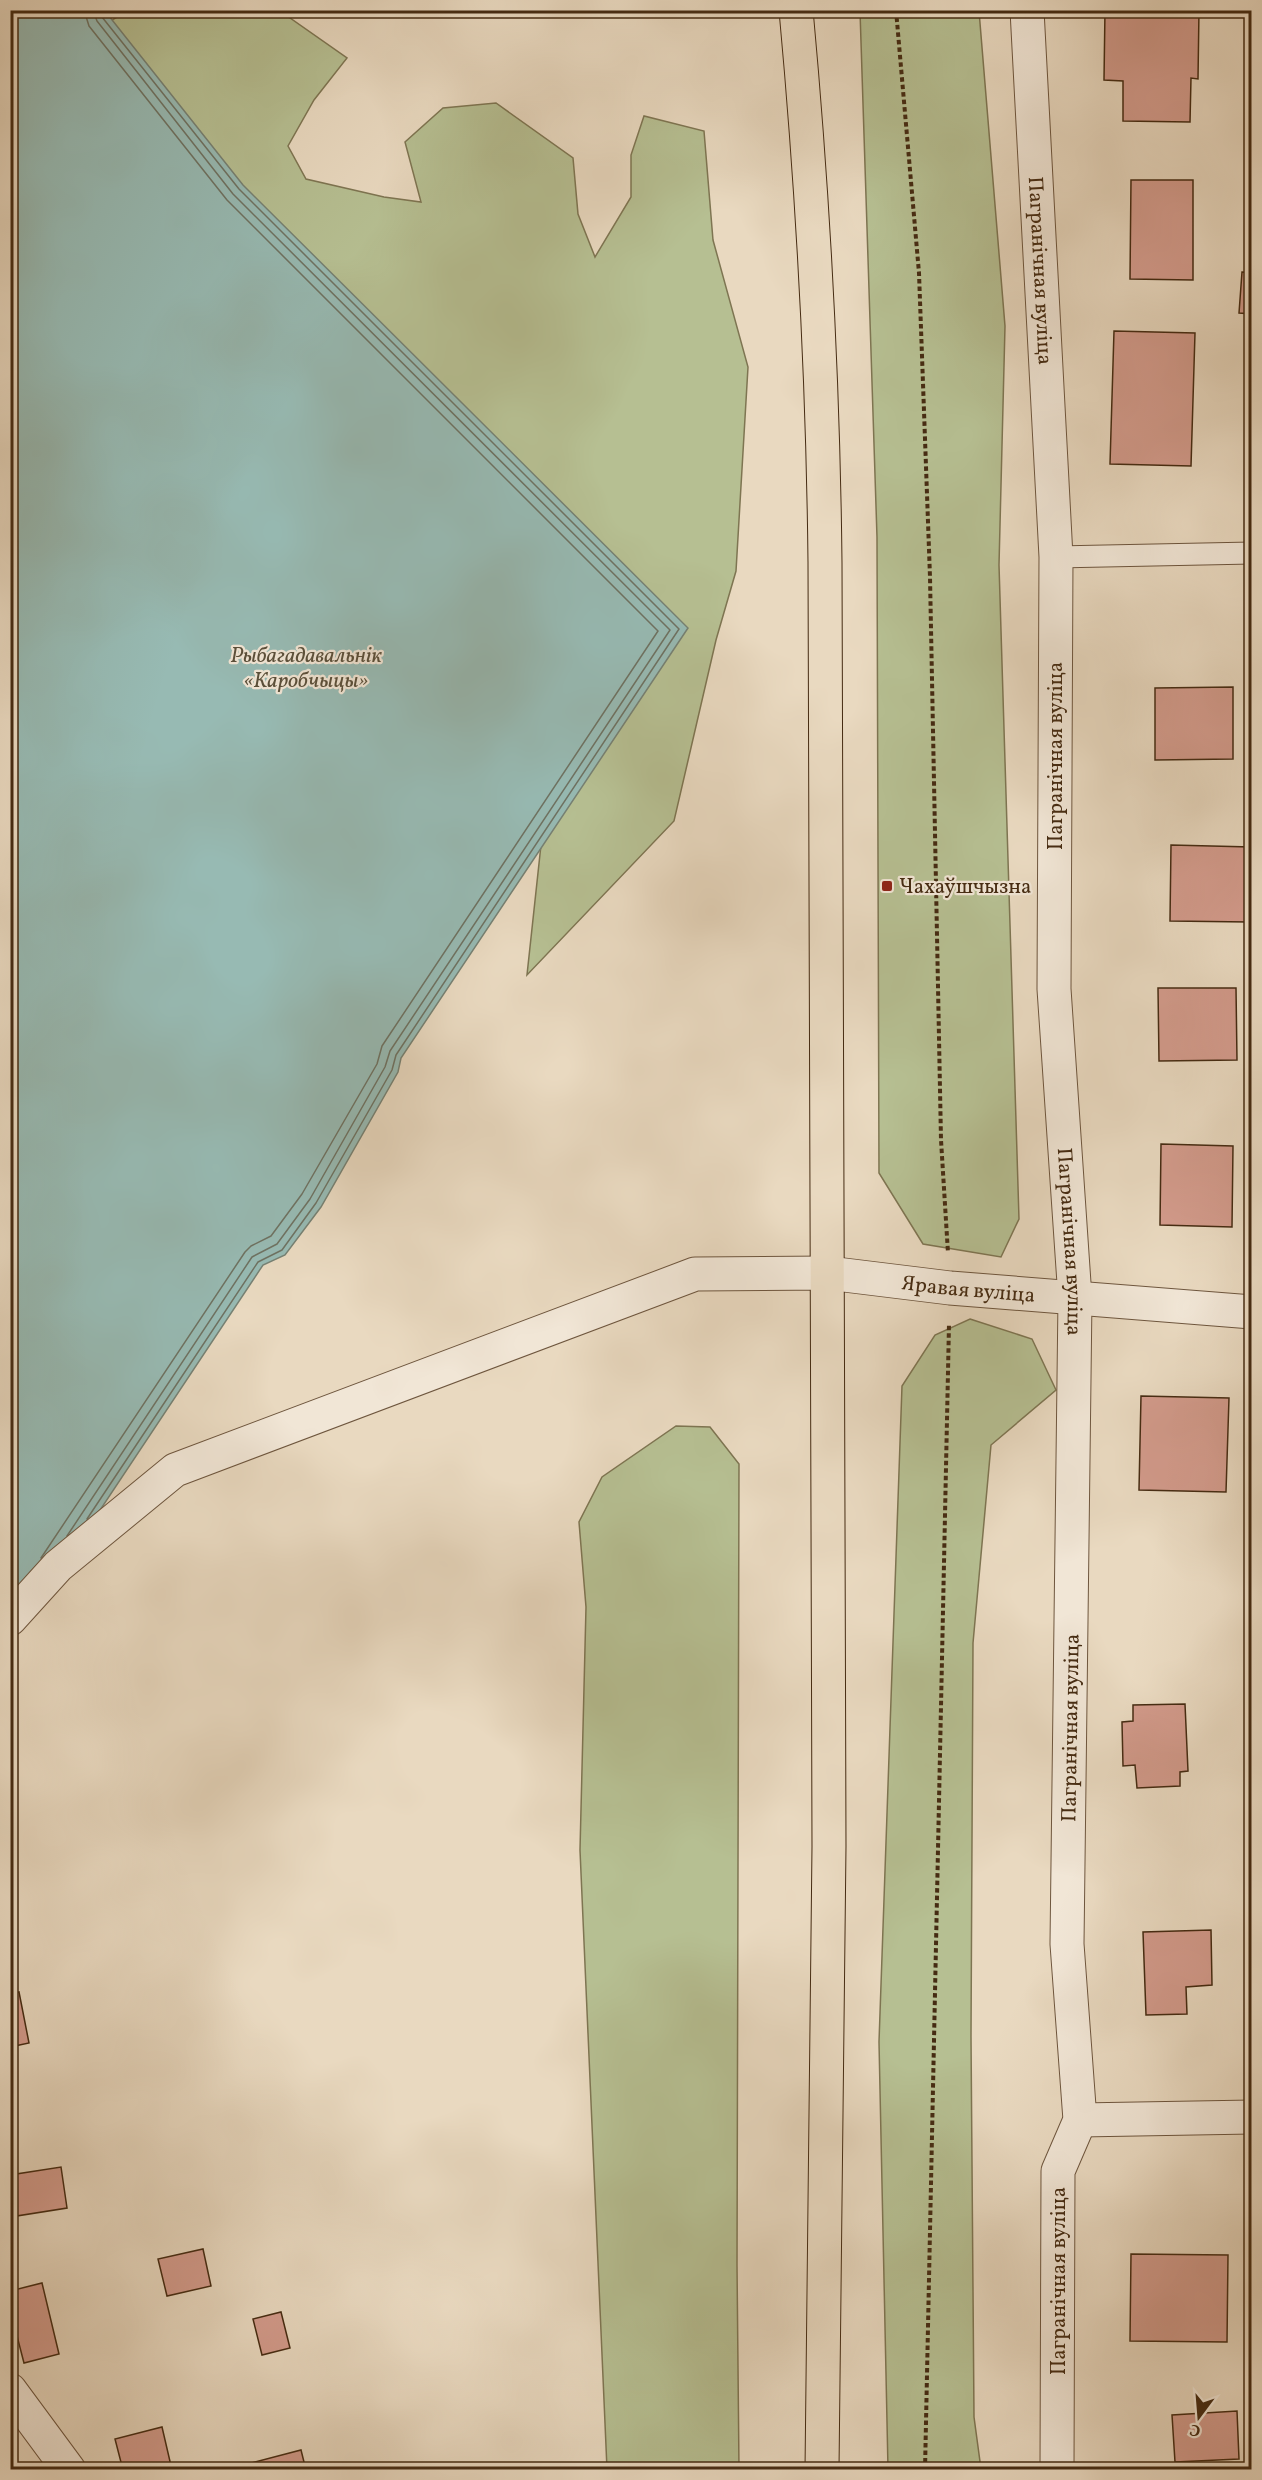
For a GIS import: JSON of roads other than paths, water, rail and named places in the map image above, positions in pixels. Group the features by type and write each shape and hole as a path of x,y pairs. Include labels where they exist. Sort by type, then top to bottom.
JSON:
{"main road":[{"path":"796,10 809,148 823,413 829,1909 822,2469"}],"street":[{"name":"Пагранічная вуліца","path":"1027,10 1056,557 1054,989 1075,1298 1067,1944 1080,2120 1058,2171 1057,2469"},
{"name":"Яравая вуліца","path":"10,1619 58,1566 175,1470 695,1274 828,1273 950,1288 1251,1312"},
{"path":"1080,2120 1251,2117"},
{"path":"10,2390 69,2469"}],"lane":[{"path":"1056,557 1251,553"}],"water":[{"name":"Рыбагадавальнік «Каробчыцы»","path":"11,11 105,11 243,185 688,628 401,1058 398,1072 321,1207 285,1255 263,1265 11,1644"}],"place":[{"name":"Чахаўшчызна","path":"887,886"}]}
